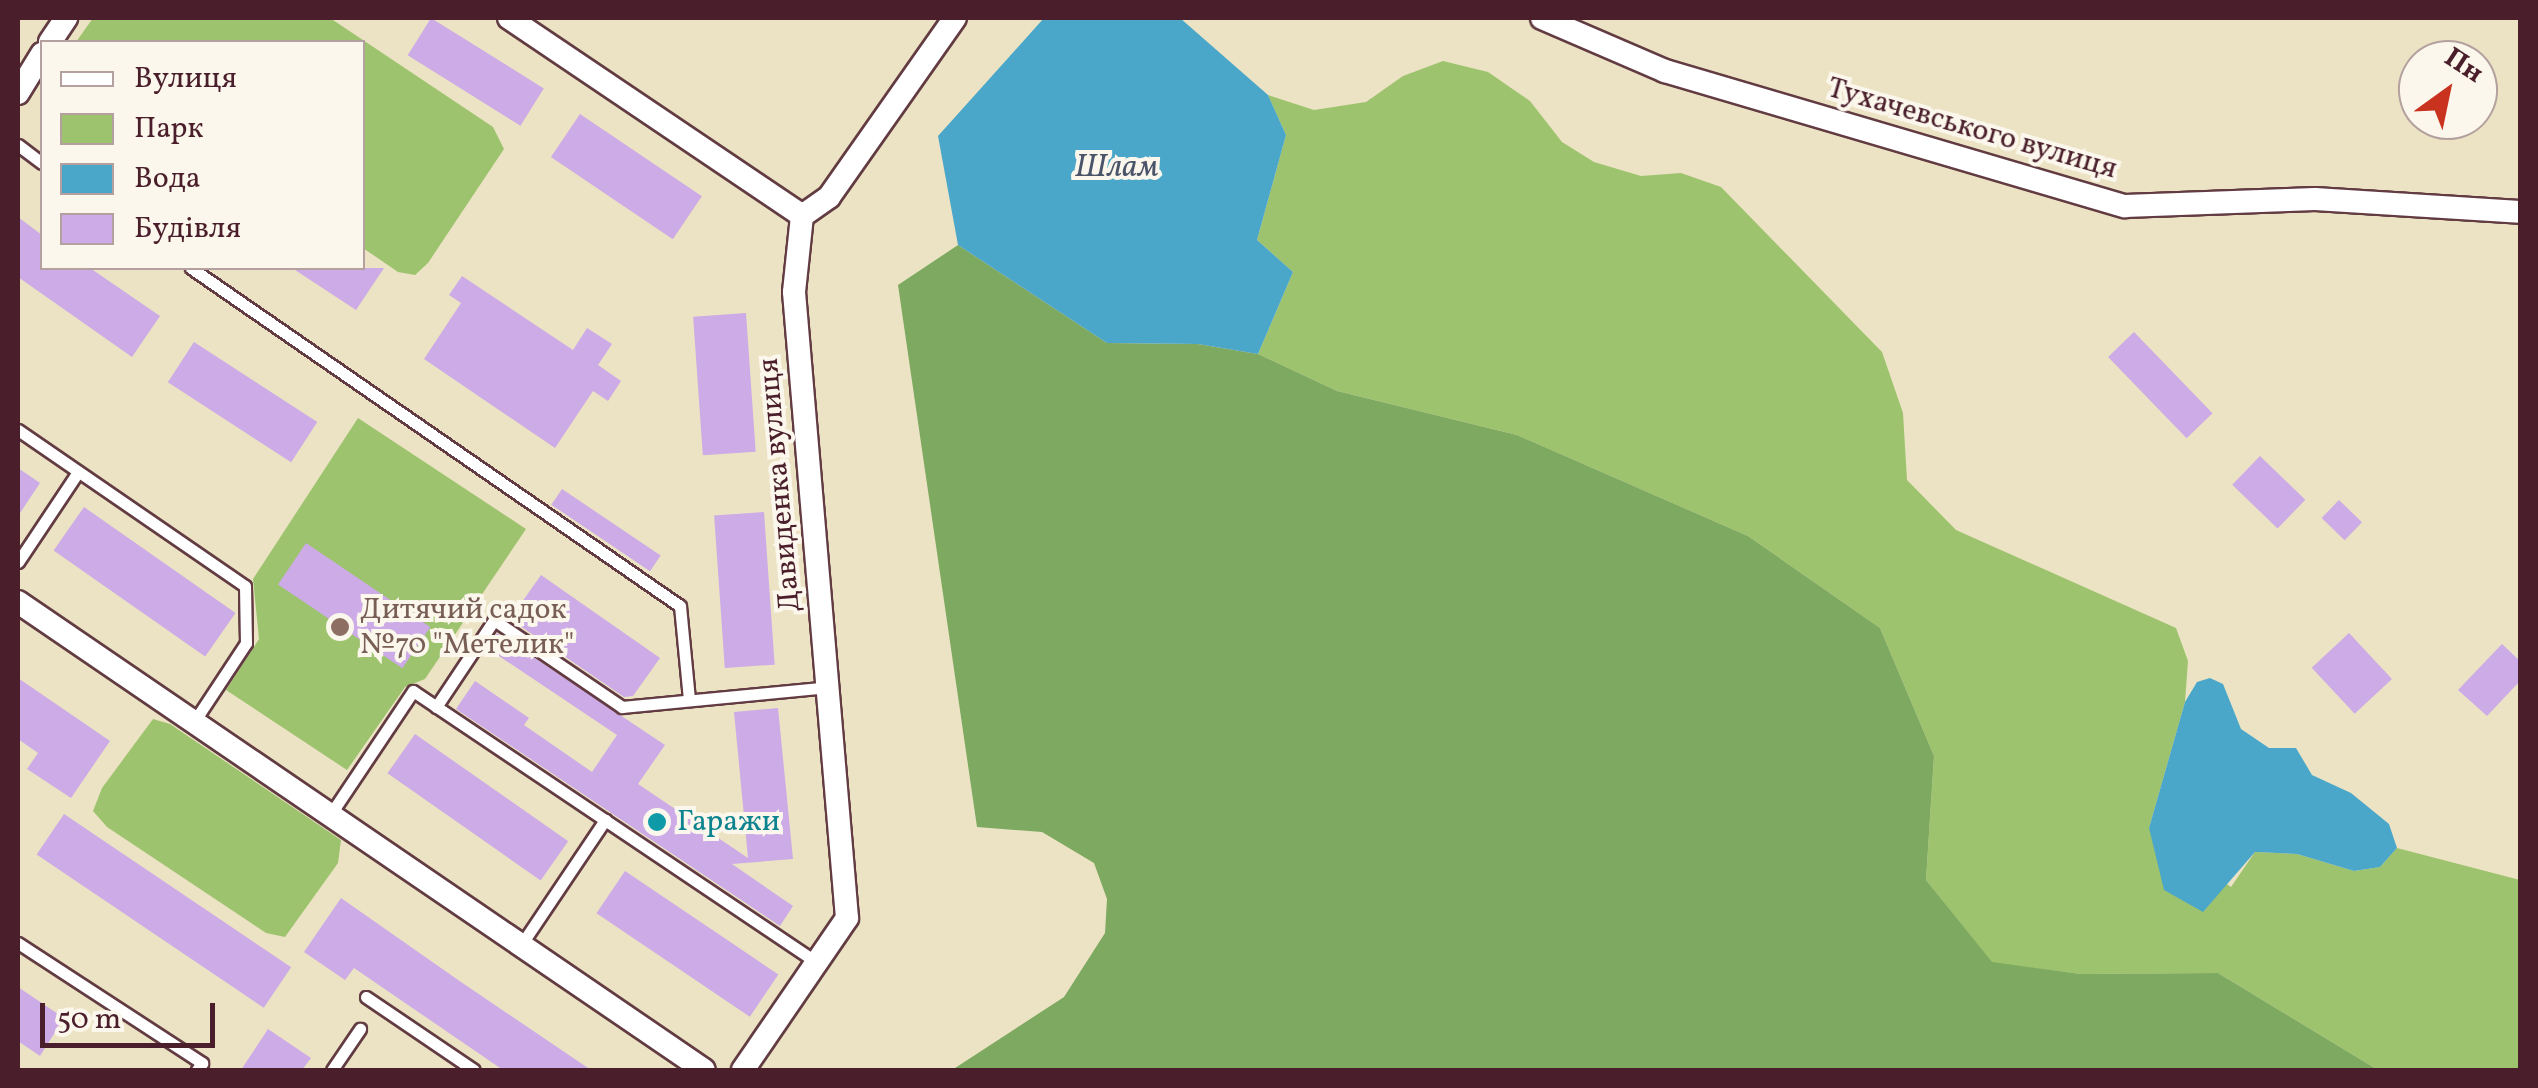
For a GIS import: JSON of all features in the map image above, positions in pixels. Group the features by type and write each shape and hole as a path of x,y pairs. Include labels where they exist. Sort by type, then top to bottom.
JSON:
{"street":[{"path":"51,40 66,18"},
{"path":"509,18 802,216 829,197 955,18"},
{"name":"Тухачевського вулиця","path":"1542,18 1664,70 2125,206 2316,198 2520,212"},
{"path":"18,93 40,57"},
{"name":"Давиденка вулиця","path":"742,1070 847,918 794,292 802,216"},
{"path":"18,602 704,1070"}],"lane":[{"path":"18,145 40,162"},
{"path":"193,270 680,606 689,700"},
{"path":"18,430 244,586 246,644 194,722"},
{"path":"18,562 78,472"},
{"path":"436,707 494,620 622,707 828,686"},
{"path":"330,815 413,691 817,962"},
{"path":"520,945 605,820"},
{"path":"18,943 202,1063 197,1070"},
{"path":"366,996 474,1070"},
{"path":"332,1070 360,1029"}],"green space":[{"path":"93,18 330,18 363,40 77,40"},
{"path":"365,41 493,127 504,149 428,263 415,275 398,272 365,249"},
{"path":"1443,61 1488,72 1530,101 1562,142 1594,162 1641,176 1681,173 1721,187 1882,352 1903,413 1907,480 1956,530 2176,628 2188,661 2185,702 2149,828 2231,887 2255,852 2297,854 2354,871 2380,867 2397,848 2520,880 2520,1070 2378,1070 2218,973 2081,974 1992,963 1926,880 1934,756 1880,628 1748,536 1517,435 1337,391 1258,354 1293,272 1257,240 1286,135 1268,95 1314,110 1366,102 1403,76"},
{"path":"958,245 1107,343 1198,344 1258,354 1337,391 1517,435 1748,536 1880,628 1934,756 1926,880 1992,962 2081,974 2218,973 2378,1070 952,1070 1064,997 1105,933 1107,899 1094,863 1042,832 977,827 898,285"},
{"path":"358,418 526,529 425,679 405,687 347,770 226,690 259,639 253,579"},
{"path":"153,719 170,724 341,840 338,863 285,937 266,933 107,827 93,811 102,788"}],"water":[{"name":"Шлам","path":"1044,18 1180,18 1268,95 1286,135 1257,240 1293,272 1258,354 1198,344 1107,343 958,245 938,136"},
{"path":"2210,678 2223,684 2241,729 2269,748 2296,748 2312,775 2351,793 2389,824 2397,848 2380,867 2354,871 2297,854 2255,852 2203,912 2164,890 2149,828 2185,702 2197,682"}],"building":[{"path":"431,18 544,88 520,126 408,55"},
{"path":"580,114 702,196 673,239 551,157"},
{"path":"18,217 40,234 40,270 93,270 160,316 132,357 18,277"},
{"path":"384,268 356,310 295,270"},
{"path":"462,276 573,350 587,328 612,344 598,365 621,381 608,401 593,391 555,448 424,359 461,303 449,295"},
{"path":"746,313 756,452 703,455 693,317"},
{"path":"2134,332 2212,413 2187,438 2108,357"},
{"path":"194,342 317,422 291,462 168,382"},
{"path":"2260,456 2305,500 2278,529 2232,485"},
{"path":"18,468 40,483 18,516"},
{"path":"562,489 661,556 650,571 551,505"},
{"path":"2339,500 2362,522 2345,540 2322,518"},
{"path":"84,507 236,613 205,657 54,550"},
{"path":"764,512 775,665 725,668 714,515"},
{"path":"306,543 430,627 402,668 278,584"},
{"path":"541,575 660,658 633,696 624,697 510,619"},
{"path":"497,633 665,745 638,784 748,858 734,712 778,708 793,859 732,864 793,906 780,926 456,709 475,681 529,718 524,725 592,772 617,735 487,648"},
{"path":"2349,633 2392,679 2355,714 2312,668"},
{"path":"2502,644 2520,661 2520,681 2487,716 2458,690"},
{"path":"18,678 110,741 71,798 27,769 38,753 18,739"},
{"path":"415,734 568,841 541,881 387,773"},
{"path":"64,814 291,967 264,1008 37,855"},
{"path":"625,871 778,974 750,1017 596,913"},
{"path":"341,898 591,1070 503,1070 354,968 345,980 304,952"},
{"path":"18,987 64,1018 40,1056 18,1041"},
{"path":"268,1029 311,1058 302,1070 241,1070"}],"place":[{"name":"Дитячий садок №70 \"Метелик\"","path":"340,627"},
{"name":"Гаражи","path":"657,822"}]}
